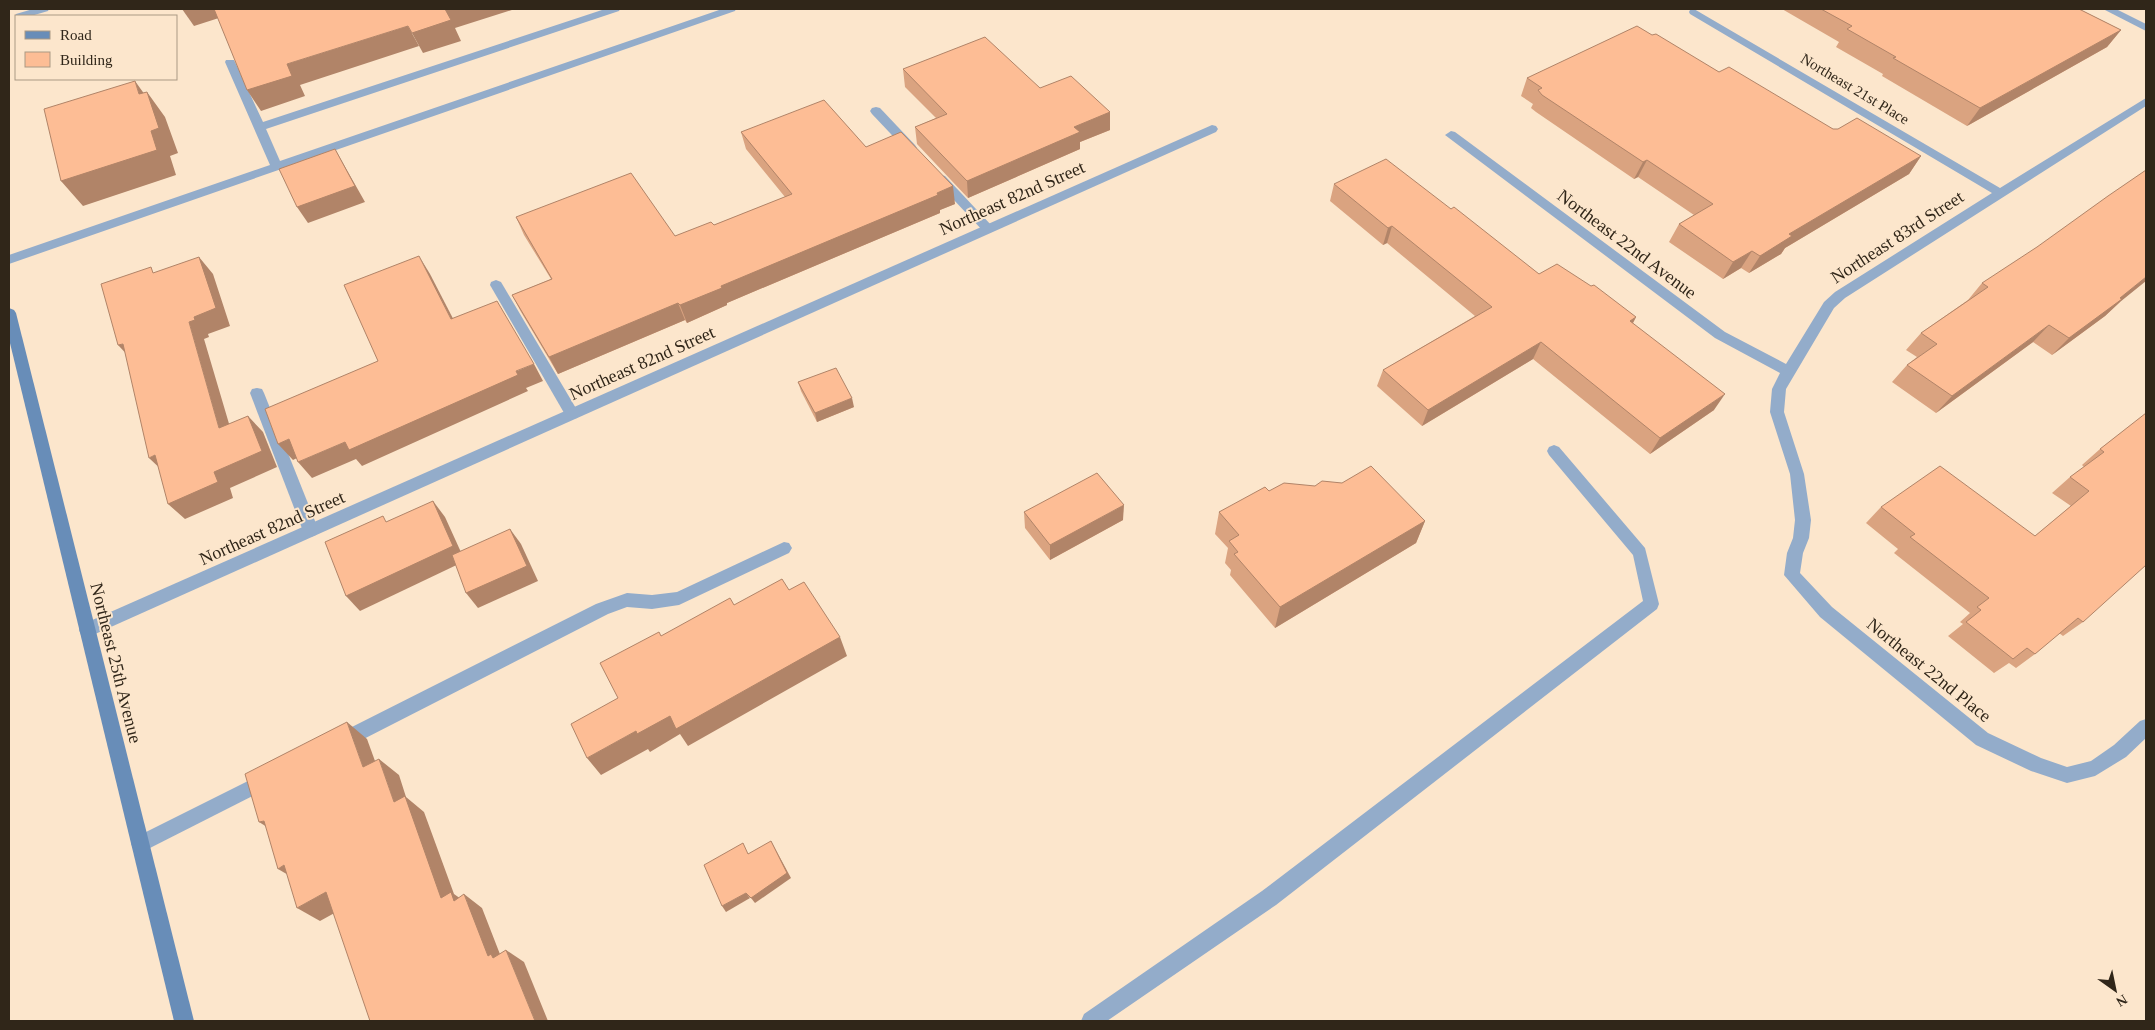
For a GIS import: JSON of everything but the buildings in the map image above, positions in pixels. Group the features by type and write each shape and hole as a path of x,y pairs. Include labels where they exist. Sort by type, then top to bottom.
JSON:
{"street":[{"path":"24,15 44,9"},
{"path":"260,127 615,9"},
{"path":"9,260 277,167 707,12 731,9"},
{"path":"2108,9 2146,28"},
{"name":"Northeast 21st Place","path":"1694,12 2000,193"},
{"path":"230,62 277,167"},
{"name":"Northeast 83rd Street","path":"1801,538 1803,520 1797,474 1777,412 1779,389 1829,305 1840,295 2146,100"},
{"path":"876,111 917,154"},
{"name":"Northeast 82nd Street","path":"87,630 1212,129"},
{"name":"Northeast 22nd Avenue","path":"1451,135 1720,335 1788,371"},
{"path":"930,168 988,229"},
{"path":"496,284 572,414"},
{"name":"Northeast 25th Avenue","path":"9,314 184,1021"},
{"path":"257,393 311,531"},
{"path":"1091,1021 1269,898 1651,604 1640,553 1554,451"},
{"name":"Northeast 22nd Place","path":"1801,538 1795,553 1792,575 1826,612 1982,739 2037,765 2067,775 2095,768 2120,751 2146,727"},
{"path":"332,746 602,609 627,600 652,602 679,598 784,548"},
{"path":"140,844 279,773"}]}
